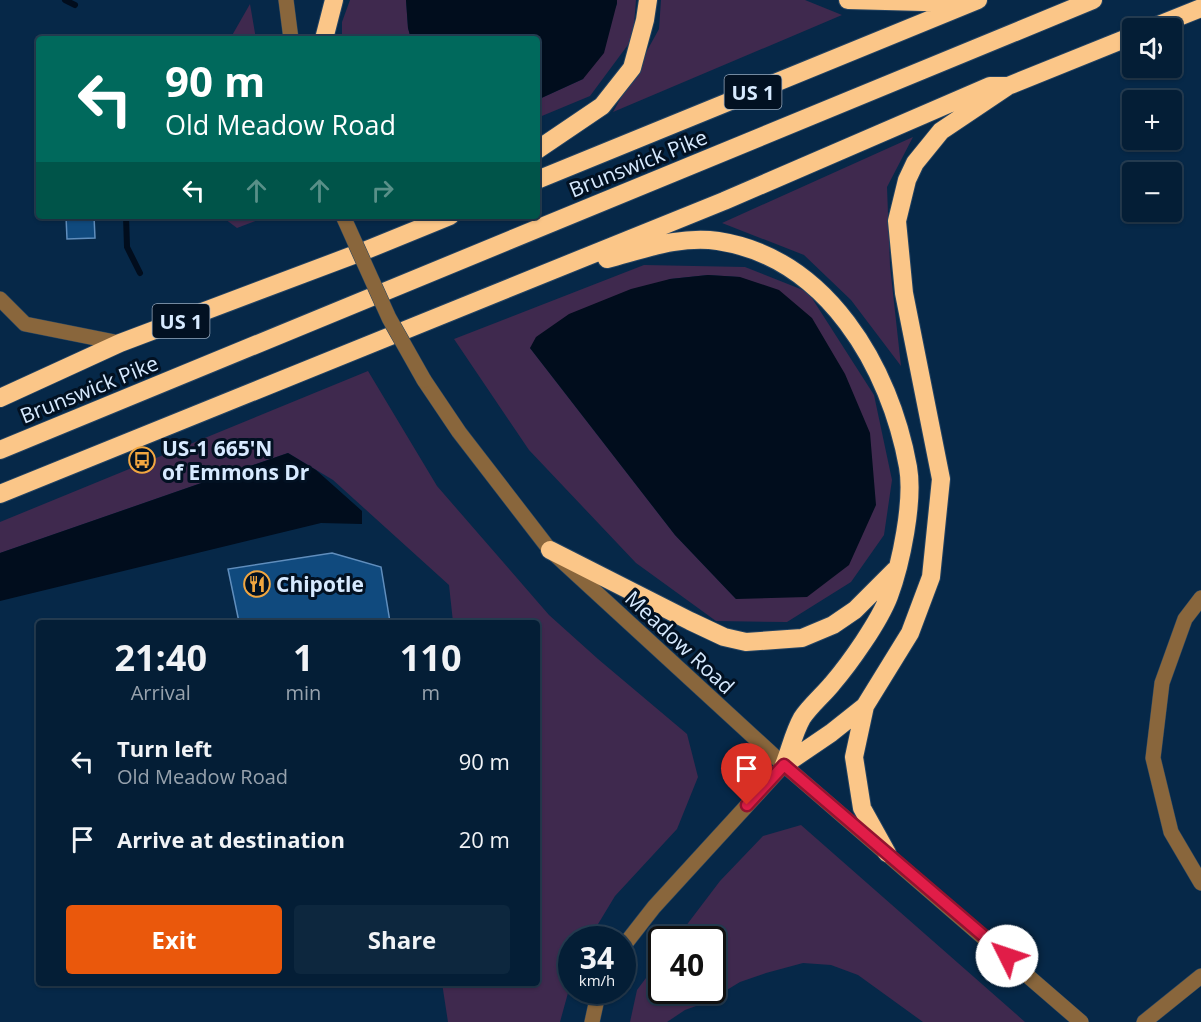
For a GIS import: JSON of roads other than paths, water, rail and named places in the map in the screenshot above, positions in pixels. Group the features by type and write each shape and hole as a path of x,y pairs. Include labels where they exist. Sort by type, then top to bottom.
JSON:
{"highway":[{"path":"325,36 334,0"},
{"path":"540,148 602,106 632,68 648,0"},
{"path":"848,0 974,2"},
{"name":"Brunswick Pike","path":"0,450 1093,0"},
{"name":"Brunswick Pike","path":"540,179 974,2"},
{"path":"1176,18 1201,8"},
{"path":"887,853 862,808 854,757 865,706 910,633 931,577 941,479 904,293 897,221 907,180 915,163 941,131 1008,86 1122,40"},
{"path":"0,494 724,201 990,86 1008,86"},
{"path":"364,251 420,219"},
{"name":"Brunswick Pike","path":"0,399 120,344 443,219"},
{"path":"536,277 675,241 716,240 748,248 773,259 828,300 854,330 879,374 896,420 908,468 908,519 897,569 888,598 867,636 834,681 802,718 784,765"},
{"path":"550,550 724,637 746,642 802,638 833,625 855,610 897,569"},
{"path":"784,765 831,733 865,706"}],"street":[{"path":"286,0 291,36"},
{"name":"Meadow Road","path":"344,219 389,318 424,380 459,432 550,550 784,765 1081,1022"},
{"path":"0,299 25,324 120,344"},
{"path":"1201,597 1185,619 1162,683 1153,758 1171,832 1201,883"},
{"path":"636,930 654,907 784,765"},
{"path":"1144,1022 1201,976"},
{"path":"592,1022 596,1004"}],"water":[{"path":"406,0 617,0 604,53 583,79 540,99 540,36 410,36"},
{"path":"708,275 740,277 779,290 812,318 845,374 870,433 876,505 849,565 807,597 736,599 675,535 530,348 536,337 569,314 631,289 670,279"},
{"path":"288,453 316,470 362,511 362,524 321,523 0,601 0,553"}],"waterway":[{"path":"65,0 75,5"},
{"path":"126,219 127,247 140,273"}],"place":[{"name":"US-1 665'N of Emmons Dr","path":"142,460"},
{"name":"Chipotle","path":"257,584"}]}
